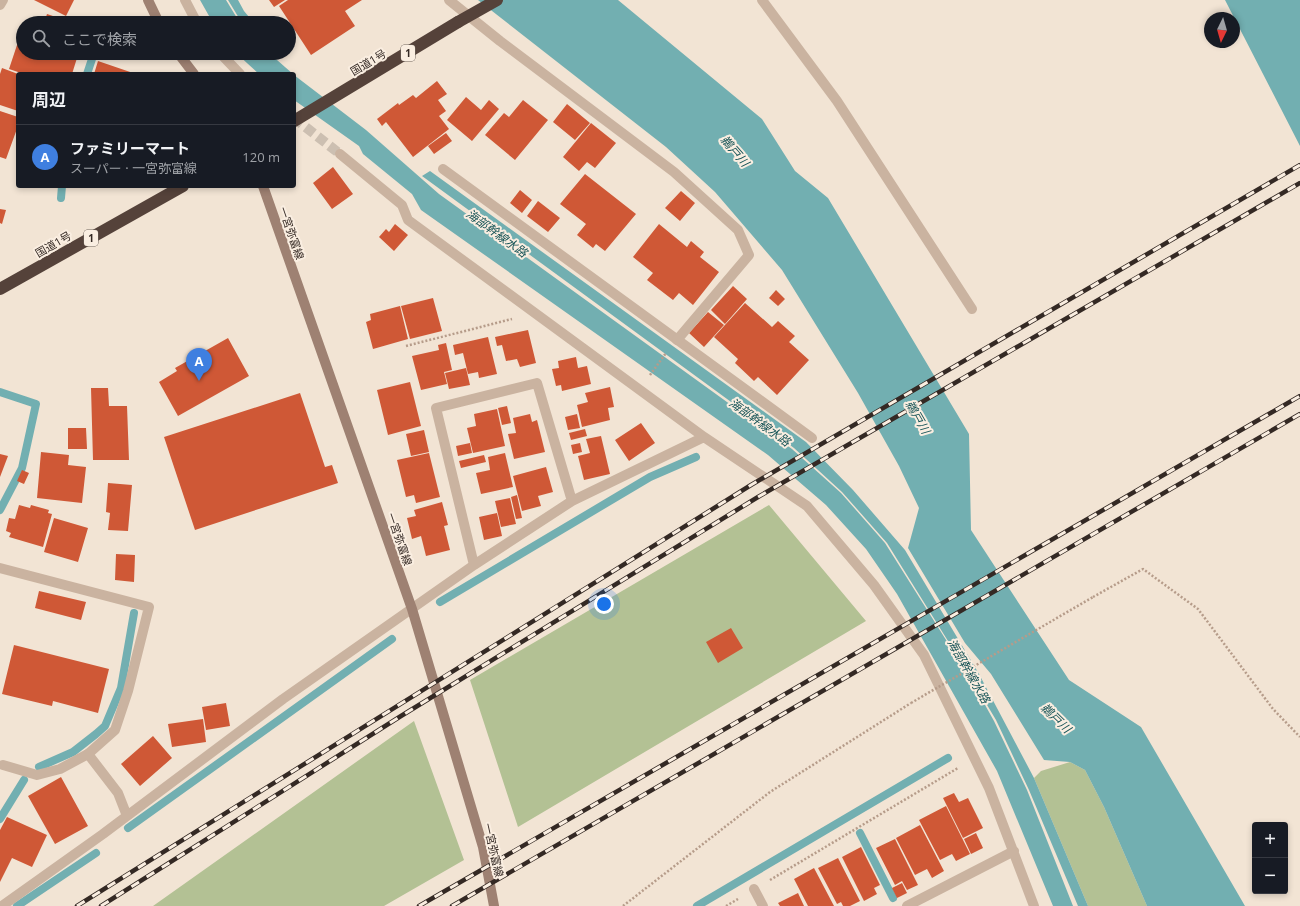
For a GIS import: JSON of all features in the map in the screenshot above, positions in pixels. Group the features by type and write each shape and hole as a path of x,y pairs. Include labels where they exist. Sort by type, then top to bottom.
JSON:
{"highway":[{"name":"国道1号","path":"296,121 458,22 497,0"},
{"name":"国道1号","path":"0,289 178,188"}],"main road":[{"path":"148,0 156,16"},
{"path":"183,60 192,72"},
{"name":"一宮弥富線","path":"264,188 412,609 483,847 494,906"}],"street":[{"path":"0,5 3,0"},
{"path":"185,0 193,16"},
{"path":"449,0 500,41 674,172 738,230 749,255 677,340"},
{"path":"762,0 837,100 972,309"},
{"path":"227,60 238,72"},
{"path":"340,154 402,205 408,220 704,437 807,506 874,585 924,656 989,788 1034,906"},
{"path":"443,169 812,438"},
{"path":"474,565 436,408 537,383 572,501"},
{"path":"2,906 127,816 283,700 474,565 572,501 704,437"},
{"path":"0,568 149,607 128,691 115,730 88,754 60,769 37,775 3,765"},
{"path":"88,754 118,793 127,816"},
{"path":"907,906 1014,851"},
{"path":"754,889 763,906"}],"path":[{"path":"406,346 535,313"},
{"path":"638,389 677,340"},
{"path":"623,906 770,792 911,703 1143,569 1198,609 1273,709 1300,737"},
{"path":"726,906 974,759"}],"green space":[{"path":"769,505 866,621 518,827 470,680"},
{"path":"414,721 464,860 384,906 153,906"},
{"path":"1070,762 1085,770 1104,807 1147,906 1088,906 1034,778 1041,771"}],"water":[{"path":"200,0 226,0 236,16 209,16"},
{"path":"228,0 238,0 248,16 238,16"},
{"name":"鵜戸川","path":"478,0 618,0 762,119 795,171 828,198 969,434 971,530 1069,680 1141,727 1245,906 1147,906 1104,807 1085,770 1070,762 1044,760 991,674 965,643 908,548 919,508 899,466 858,393 782,270 715,192 666,147"},
{"path":"1225,0 1300,0 1300,146 1240,29 1240,12 1231,12"},
{"path":"244,60 277,60 291,72 257,72"},
{"path":"296,77 366,130 439,194 792,449 841,493 885,543 970,678 994,721 1027,790 1073,906 1053,906 997,771 897,594 866,549 826,505 768,455 421,210 412,194 363,154 359,146 296,101"},
{"name":"海部幹線水路","path":"430,171 806,442 853,490 905,550 979,674 1034,778 1088,906 1078,906 1029,790 996,720 887,543 842,492 794,448 422,176"}],"building":[{"path":"34,0 74,0 66,16"},
{"path":"269,0 285,0 274,7"},
{"path":"288,0 362,0 345,11 355,26 311,55 296,32 296,16 286,16 279,6"},
{"path":"16,48 16,60 76,60 73,72 18,72 9,69"},
{"path":"98,61 130,72 95,72"},
{"path":"2,68 16,73 16,110 0,105 0,74"},
{"path":"437,81 447,94 438,100 446,111 439,116 449,129 413,157 386,122 382,126 377,119 398,103 399,105 413,95 416,98"},
{"path":"466,97 481,110 489,100 499,109 472,141 447,120"},
{"path":"523,100 548,120 515,160 485,135 504,113 509,117"},
{"path":"567,104 590,123 575,140 553,122"},
{"path":"0,111 16,116 16,132 6,159 0,157"},
{"path":"591,123 616,143 595,168 587,162 579,171 563,157"},
{"path":"446,133 452,141 434,154 428,146"},
{"path":"333,167 353,194 332,209 313,183"},
{"path":"585,174 636,214 605,251 596,244 593,248 577,235 586,224 560,204"},
{"path":"520,190 532,200 522,213 510,203"},
{"path":"681,191 695,203 680,221 665,208"},
{"path":"538,201 560,218 548,232 527,216"},
{"path":"0,209 6,210 2,224 0,223"},
{"path":"395,224 408,235 394,251 379,237 386,229 389,232"},
{"path":"659,224 687,247 691,241 704,252 700,257 719,272 693,305 679,293 673,300 647,280 653,273 633,257"},
{"path":"733,286 747,299 725,324 711,310"},
{"path":"776,290 785,299 778,306 769,298"},
{"path":"433,298 442,331 410,339 401,306"},
{"path":"745,303 772,327 778,321 795,336 789,342 809,360 777,395 758,377 754,381 735,363 738,359 714,337"},
{"path":"400,306 408,339 373,349 366,322 371,320 370,314"},
{"path":"708,312 724,325 704,347 689,333"},
{"path":"528,330 536,363 520,367 517,359 506,361 502,345 497,346 495,337"},
{"path":"488,337 497,374 479,378 478,372 468,374 463,353 455,355 453,345"},
{"path":"228,338 249,376 178,416 159,382 177,371 175,368"},
{"path":"446,343 452,370 444,372 447,384 421,390 412,356 439,350 438,345"},
{"path":"576,357 578,368 587,366 591,384 562,391 561,385 556,386 552,369 559,368 558,361"},
{"path":"466,368 470,385 449,389 445,373"},
{"path":"410,382 421,426 388,435 377,390"},
{"path":"610,387 614,407 608,408 610,420 582,427 577,405 588,402 585,393"},
{"path":"91,388 108,388 109,406 127,406 129,460 93,460"},
{"path":"300,393 325,467 332,465 338,483 195,530 164,437"},
{"path":"507,406 511,423 502,425 498,408"},
{"path":"497,409 505,446 473,453 467,428 476,426 474,414"},
{"path":"530,414 532,422 537,420 545,452 514,459 508,434 516,433 513,418"},
{"path":"577,414 580,428 568,430 565,417"},
{"path":"641,423 655,443 629,461 615,440"},
{"path":"68,428 86,428 87,449 68,449"},
{"path":"585,429 587,436 571,440 569,433"},
{"path":"424,430 429,452 411,456 406,434"},
{"path":"601,436 610,474 584,480 578,456 590,453 586,439"},
{"path":"470,443 472,453 458,456 456,446"},
{"path":"580,443 582,452 573,454 571,445"},
{"path":"41,452 69,455 68,465 86,467 82,503 37,498"},
{"path":"429,453 440,497 416,503 414,495 406,497 397,460"},
{"path":"505,453 513,487 481,494 476,473 490,470 488,457"},
{"path":"0,454 8,456 0,477"},
{"path":"484,455 486,462 461,468 459,461"},
{"path":"546,467 553,492 538,496 541,506 522,511 513,476"},
{"path":"22,470 29,473 24,484 17,481"},
{"path":"108,483 132,485 128,531 108,530 110,513 106,512"},
{"path":"517,495 522,518 516,519 511,497"},
{"path":"510,498 516,524 501,527 495,501"},
{"path":"442,502 448,525 444,526 450,550 426,556 421,536 412,539 407,518 416,516 414,510"},
{"path":"19,505 30,508 31,505 49,510 48,513 52,514 43,547 9,537 11,533 6,531 9,518 15,519"},
{"path":"497,513 502,536 484,540 479,517"},
{"path":"54,518 88,528 78,562 44,552"},
{"path":"116,554 135,555 134,582 115,580"},
{"path":"39,591 86,602 81,620 35,608"},
{"path":"731,628 743,648 718,663 706,642"},
{"path":"14,645 109,669 98,713 53,701 52,706 2,694"},
{"path":"226,703 230,726 206,730 202,707"},
{"path":"203,719 206,742 172,747 168,724"},
{"path":"153,736 172,758 140,786 121,764"},
{"path":"61,777 88,826 55,844 28,796"},
{"path":"954,793 959,802 968,798 983,828 963,838 943,798"},
{"path":"946,806 970,854 956,861 952,854 940,860 919,820"},
{"path":"7,817 47,835 32,867 12,858 0,882 0,830"},
{"path":"920,825 944,871 932,878 927,869 915,875 896,838"},
{"path":"976,833 983,848 971,854 964,839"},
{"path":"895,839 918,885 907,890 902,881 895,885 876,848"},
{"path":"861,847 880,885 874,888 877,894 864,901 842,857"},
{"path":"838,858 860,901 850,906 843,906 841,902 837,904 818,868"},
{"path":"814,868 834,906 808,906 794,879"},
{"path":"902,883 907,893 897,898 892,888"},
{"path":"798,893 804,906 780,906 778,903"}],"waterway":[{"path":"88,72 92,60"},
{"path":"61,198 62,188"},
{"path":"0,392 36,404 22,468 0,510"},
{"path":"440,602 650,477 696,457"},
{"path":"39,767 73,752 105,726 121,688 134,613"},
{"path":"128,828 392,639"},
{"path":"697,906 948,758"},
{"path":"0,819 24,780"},
{"path":"860,833 893,898"},
{"path":"17,906 96,853"}],"tunnel":[{"path":"296,120 340,154"}],"railway":[{"path":"77,906 751,485 1300,165"},
{"path":"101,906 401,716 758,497 1300,183"},
{"path":"419,906 1300,396"},
{"path":"452,906 1300,414"}],"place":[{"name":"ファミリーマート","path":"199,381"}]}
